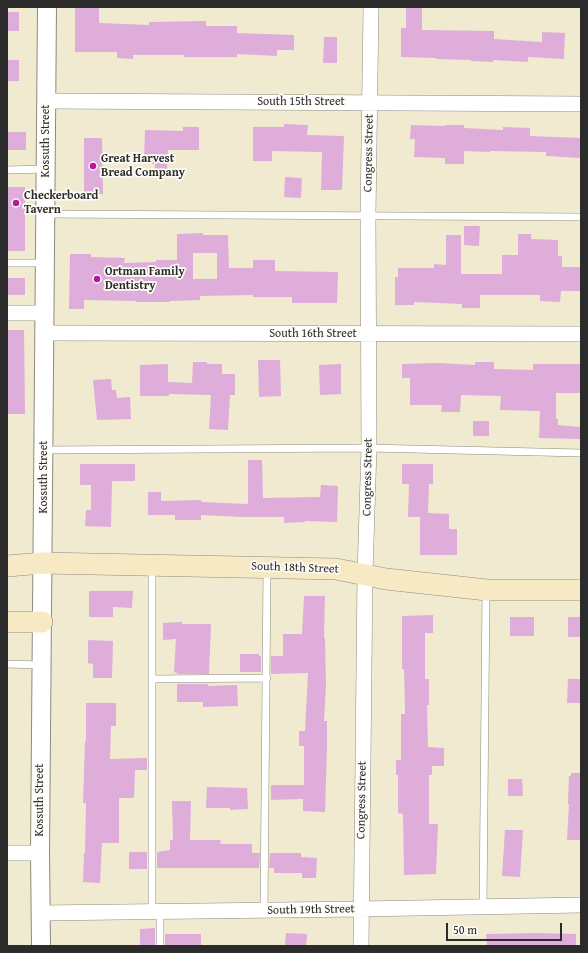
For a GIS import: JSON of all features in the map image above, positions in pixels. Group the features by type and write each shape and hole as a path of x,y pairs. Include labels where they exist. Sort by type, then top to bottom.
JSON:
{"main road":[{"name":"South 18th Street","path":"7,566 43,563 336,568 386,579 486,590 581,590"},
{"path":"7,622 42,622"}],"street":[{"name":"Kossuth Street","path":"41,946 40,853 47,7"},
{"name":"Congress Street","path":"361,946 365,574 369,448 368,215 371,7"},
{"name":"South 15th Street","path":"46,100 581,104"},
{"path":"7,313 45,313"},
{"name":"South 16th Street","path":"44,333 581,334"},
{"path":"7,853 40,853"},
{"name":"South 19th Street","path":"41,913 581,905"}],"lane":[{"path":"7,170 46,169"},
{"path":"45,214 581,217"},
{"path":"7,263 45,263"},
{"path":"44,450 369,448 581,453"},
{"path":"152,565 152,678 156,911 160,946"},
{"path":"264,910 268,567"},
{"path":"483,907 486,590"},
{"path":"7,664 42,665"},
{"path":"152,678 267,678"}],"building":[{"path":"75,7 99,7 99,23 149,25 149,22 206,21 206,26 237,26 237,33 294,35 294,50 277,50 277,56 237,54 237,57 133,55 133,59 117,58 117,52 75,52"},
{"path":"406,7 422,7 422,30 494,31 494,39 542,42 542,32 565,33 564,59 528,57 528,62 493,60 493,62 401,57 401,28 406,28"},
{"path":"7,12 19,12 19,31 7,31"},
{"path":"324,37 337,37 337,63 323,63"},
{"path":"7,60 19,60 19,81 7,81"},
{"path":"284,124 308,125 307,135 344,136 342,190 321,190 322,152 272,151 272,161 253,161 253,127 284,127"},
{"path":"411,125 464,125 464,128 503,130 503,127 530,128 530,136 581,138 581,158 546,156 546,152 464,151 464,164 445,164 445,158 414,157 415,139 410,139"},
{"path":"183,127 199,127 199,150 168,150 167,170 155,170 155,164 144,163 145,130 183,131"},
{"path":"7,132 26,132 26,150 7,150"},
{"name":"Great Harvest Bread Company","path":"84,138 102,138 103,194 84,194"},
{"path":"285,177 302,178 301,198 284,197"},
{"path":"7,187 25,187 25,251 7,251"},
{"path":"464,226 480,226 479,246 464,245"},
{"path":"203,233 203,235 228,235 229,268 253,268 253,260 275,260 275,271 338,272 337,303 292,303 292,297 253,297 253,295 200,296 200,300 170,302 84,300 84,309 69,309 70,254 91,254 91,257 125,258 124,263 177,260 177,234","holes":["193,253 217,253 217,279 193,279"]},
{"path":"518,234 531,234 531,239 558,240 558,256 562,256 562,267 581,267 581,291 561,291 560,302 540,301 540,295 480,295 480,308 462,308 462,304 414,302 414,305 395,305 395,277 398,277 398,268 434,268 434,264 446,265 446,235 461,235 461,274 502,274 502,255 518,255"},
{"path":"7,278 25,278 25,295 7,295"},
{"path":"7,330 24,330 25,414 7,414"},
{"path":"258,360 280,360 281,396 259,397"},
{"path":"193,362 222,364 222,374 235,374 235,395 230,395 228,430 209,429 211,395 169,394 169,396 140,396 140,365 168,364 168,382 192,383"},
{"path":"475,362 494,362 494,369 533,370 533,364 581,364 581,393 556,393 556,419 558,419 558,425 581,427 581,439 539,438 540,411 500,410 501,396 461,395 460,412 441,412 442,405 410,405 410,378 402,378 402,364 438,363 475,365"},
{"path":"341,364 341,394 320,395 319,365"},
{"path":"111,379 112,390 116,390 117,398 130,397 131,419 97,420 93,380"},
{"path":"473,421 489,421 489,436 473,436"},
{"path":"248,460 262,460 263,498 320,497 321,485 338,486 337,522 305,521 284,523 284,517 201,515 201,520 175,520 175,515 148,515 148,492 161,492 161,501 201,500 201,502 248,504"},
{"path":"80,464 135,464 135,481 112,481 111,527 85,526 86,510 91,510 91,485 80,485"},
{"path":"402,464 433,464 433,484 429,484 428,513 449,514 449,529 457,529 457,555 420,555 420,517 408,517 409,484 402,484"},
{"path":"89,591 133,591 132,608 113,607 113,617 89,617"},
{"path":"304,596 325,596 324,638 326,686 324,721 327,721 327,746 325,812 303,811 303,799 271,800 271,785 304,785 304,746 299,746 299,731 305,731 308,673 271,674 271,656 283,656 283,634 302,634"},
{"path":"433,615 433,633 425,633 425,679 429,679 429,705 427,705 428,747 444,748 444,766 432,766 432,775 429,775 429,824 438,824 436,874 404,875 403,814 398,813 398,775 396,775 396,760 401,760 401,714 405,714 404,669 402,669 402,616"},
{"path":"510,617 534,617 534,636 510,636"},
{"path":"568,617 581,617 581,637 568,637"},
{"path":"182,622 182,624 211,624 209,674 177,674 174,672 176,639 163,640 163,623"},
{"path":"88,640 113,641 112,678 93,678 93,664 88,663"},
{"path":"240,654 259,654 259,656 261,656 261,672 240,672"},
{"path":"568,679 581,679 581,703 567,703"},
{"path":"177,684 208,684 208,686 237,685 238,706 203,707 203,702 177,702"},
{"path":"86,703 116,703 116,726 111,726 110,759 147,758 147,770 135,770 134,798 119,798 119,843 102,843 100,883 83,882 86,803 83,803"},
{"path":"571,773 581,773 581,840 567,840 569,776 571,776"},
{"path":"508,779 522,779 523,796 508,796"},
{"path":"207,787 247,788 248,809 230,810 230,808 206,808"},
{"path":"172,801 191,801 190,840 221,840 220,844 252,844 252,853 260,853 259,868 157,868 157,852 170,850 170,840 173,840"},
{"path":"505,830 523,830 520,877 502,876"},
{"path":"129,852 147,852 147,869 129,869"},
{"path":"270,853 301,853 301,857 317,858 316,878 302,878 302,873 274,873 274,868 269,868"},
{"path":"155,928 155,946 140,946 140,929"},
{"path":"286,933 307,934 306,946 285,946"},
{"path":"165,934 201,934 201,946 165,946"},
{"path":"486,934 576,934 576,946 487,946"}],"place":[{"name":"Great Harvest Bread Company","path":"93,166"},
{"name":"Checkerboard Tavern","path":"16,203"},
{"name":"Ortman Family Dentistry","path":"97,279"}]}
